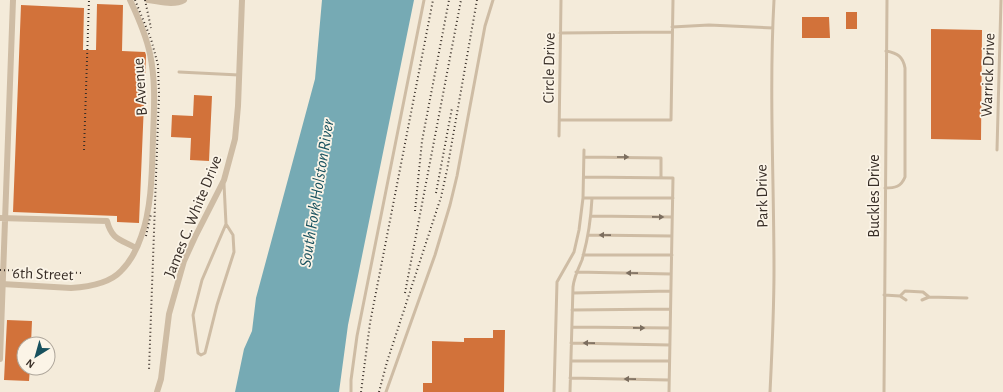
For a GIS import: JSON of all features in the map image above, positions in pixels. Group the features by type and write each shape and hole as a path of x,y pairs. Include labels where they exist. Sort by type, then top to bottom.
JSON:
{"street":[{"path":"0,358 2,218 13,0"},
{"name":"B Avenue","path":"130,0 145,35 154,73 155,92 152,176"},
{"path":"148,0 172,3 184,0"},
{"name":"James C. White Drive","path":"157,392 161,379 169,314 184,261 224,180 235,139 242,0"},
{"name":"6th Street","path":"2,284 71,288 108,281 120,272 136,248 141,237 146,217 152,176"},
{"path":"2,218 107,221 110,232 114,237 136,248"}],"lane":[{"path":"351,392 351,380 360,321 424,0"},
{"path":"386,392 435,255 450,205 486,26 493,0"},
{"name":"Circle Drive","path":"559,136 561,0"},
{"path":"559,120 671,120 673,0"},
{"name":"Park Drive","path":"770,392 774,272 772,173 774,0"},
{"name":"Buckles Drive","path":"884,392 887,0"},
{"name":"Warrick Drive","path":"997,150 1001,0"},
{"path":"672,27 709,25 773,28"},
{"path":"560,33 672,32"},
{"path":"885,188 898,187 905,177 904,61 895,53 886,51"},
{"path":"179,72 239,75"},
{"path":"554,392 556,282 574,252 579,230 583,198 584,150"},
{"path":"584,157 661,158 661,178"},
{"path":"584,177 673,178 669,392"},
{"path":"224,180 226,224 202,280 193,315 198,353 201,355 205,353 217,305 234,252 232,235 226,224"},
{"path":"583,198 673,198"},
{"path":"570,392 574,278 583,255 588,235 592,198"},
{"path":"591,216 672,217"},
{"path":"588,235 672,236"},
{"path":"583,255 672,255"},
{"path":"576,272 671,274"},
{"path":"573,293 671,291"},
{"path":"900,296 905,291 924,292 929,296"},
{"path":"884,295 900,296 906,300"},
{"path":"922,300 929,296 967,298"},
{"path":"572,310 670,308"},
{"path":"572,327 670,328"},
{"path":"571,343 670,345"},
{"path":"571,361 669,362"},
{"path":"570,378 669,380"}],"water":[{"name":"South Fork Holston River","path":"322,0 414,0 348,325 339,392 235,392 244,349 252,331 256,298 315,79"}],"building":[{"path":"97,4 123,5 122,51 145,52 146,55 139,223 117,222 117,216 13,212 21,5 84,8 83,50 96,50"},
{"path":"846,12 857,12 857,29 846,29"},
{"path":"802,17 829,17 830,38 802,38"},
{"path":"931,29 982,30 981,140 931,139"},
{"path":"194,95 212,96 209,161 190,160 191,138 171,137 172,115 193,116"},
{"path":"7,320 32,321 31,336 16,336 16,376 29,376 29,381 4,380"},
{"path":"493,330 505,330 504,392 423,392 423,383 432,383 432,341 464,342 464,338 493,338"}],"railway":[{"path":"84,150 89,0"},
{"path":"135,0 151,39 158,65 159,94 149,370"},
{"path":"145,0 151,28"},
{"path":"361,392 370,323 433,0"},
{"path":"415,211 422,141 449,0"},
{"path":"405,293 461,0"},
{"path":"379,392 387,362 441,197 477,0"},
{"path":"436,193 452,108"},
{"path":"146,236 151,214"},
{"path":"0,270 81,273"}]}
